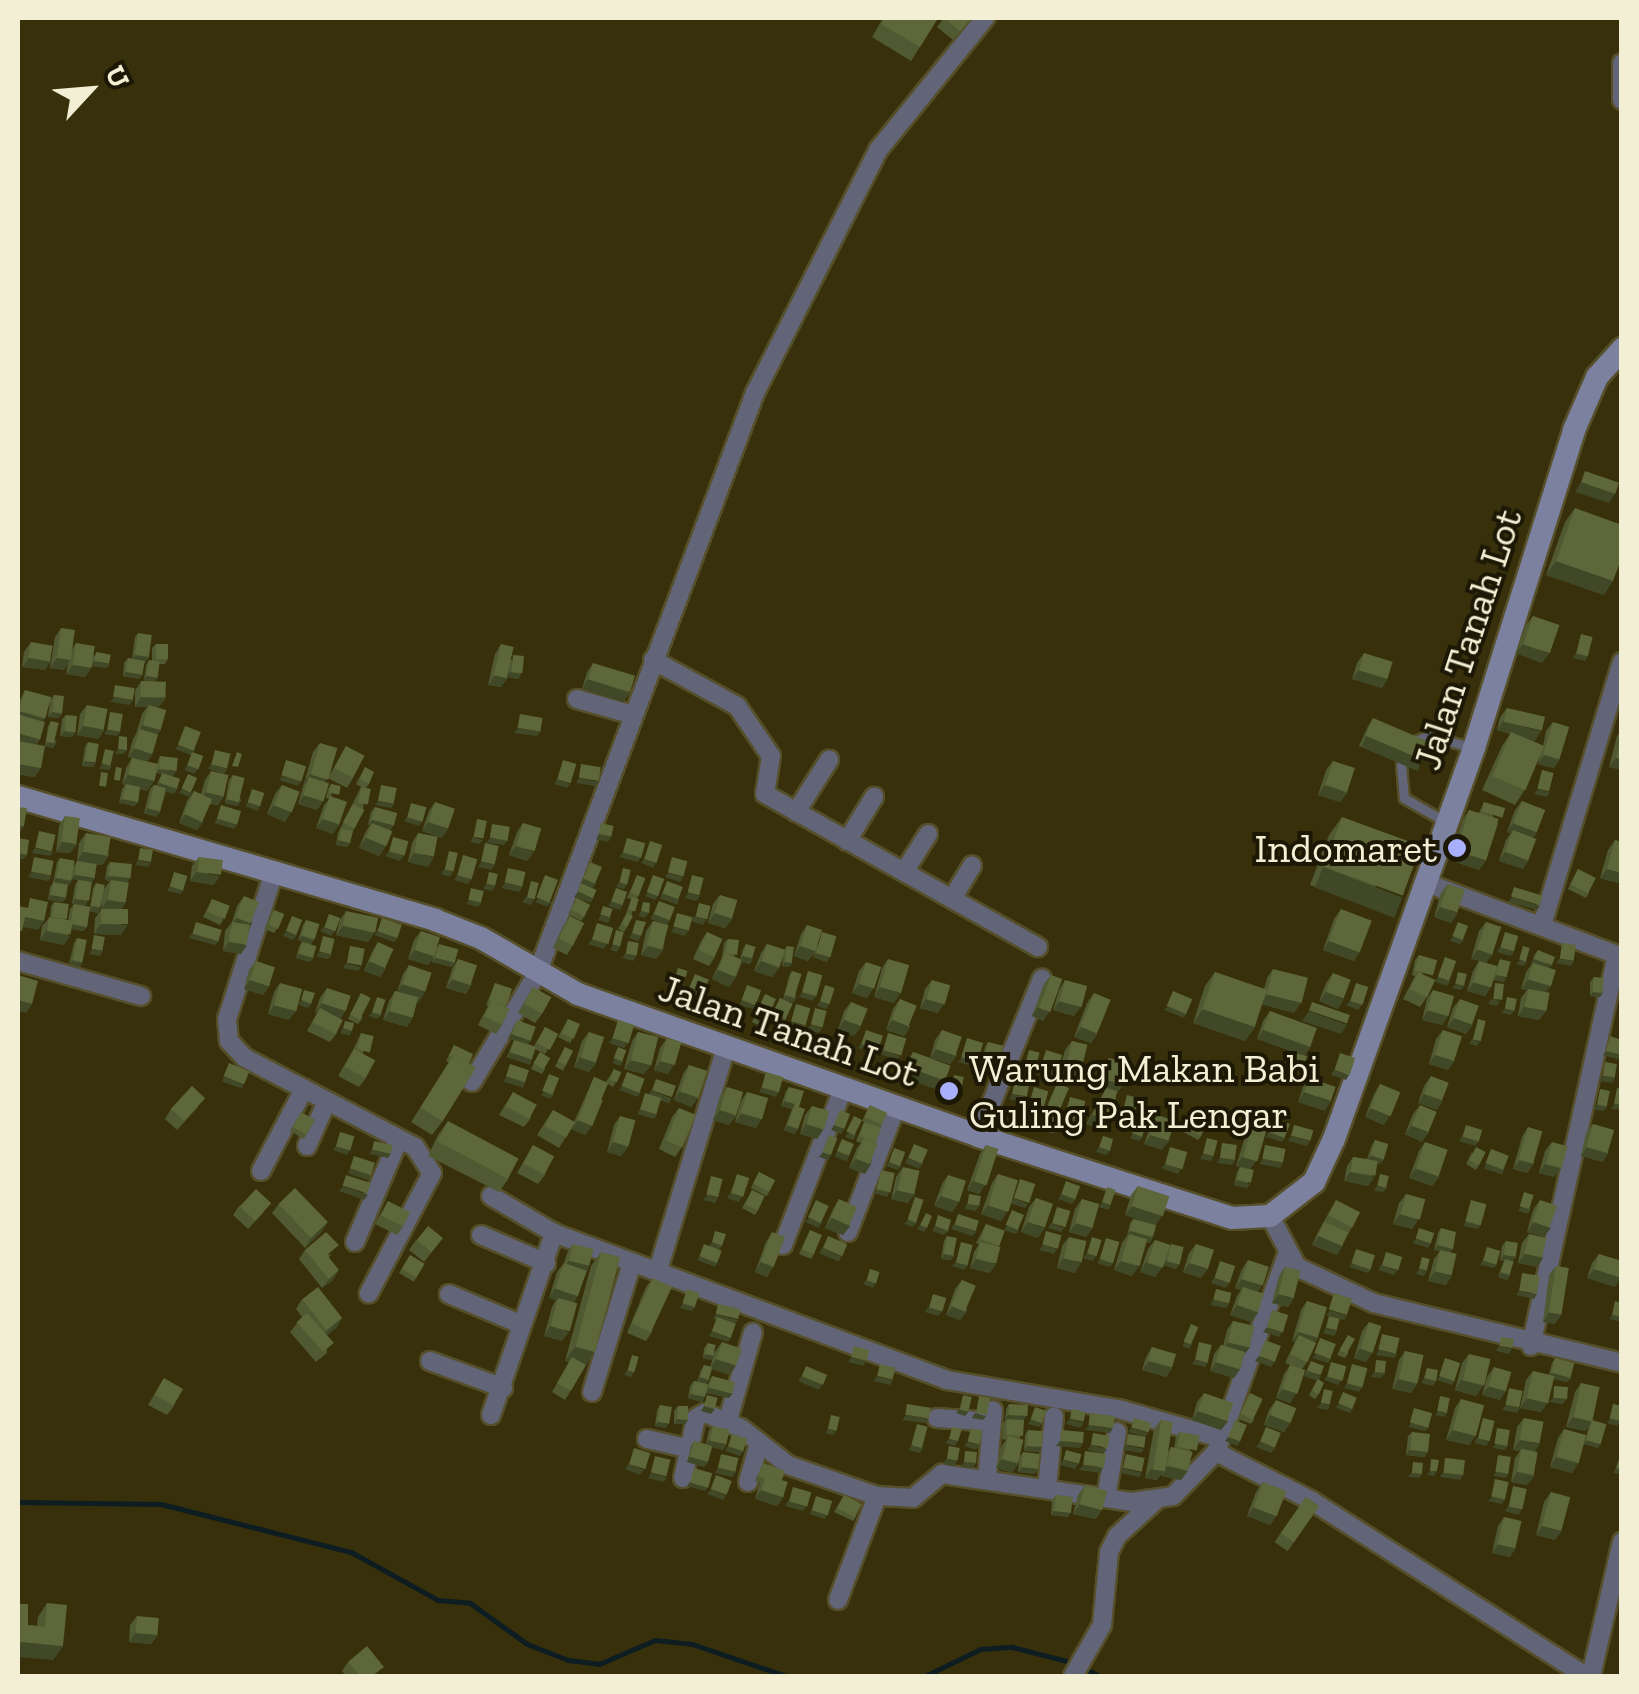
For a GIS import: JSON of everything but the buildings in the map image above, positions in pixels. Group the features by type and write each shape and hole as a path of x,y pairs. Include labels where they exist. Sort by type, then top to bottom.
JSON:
{"main road":[{"name":"Jalan Tanah Lot","path":"18,798 468,932 537,974 726,1048 978,1136 1232,1218 1270,1216 1302,1197 1320,1174 1474,748 1574,430 1597,378 1622,348"}],"street":[{"path":"472,1082 537,974 709,502 789,324 880,149 984,18"},
{"path":"1622,63 1622,100"},
{"path":"654,660 738,706 772,756 762,792 1038,947"},
{"path":"1542,925 1622,662"},
{"path":"577,699 633,715"},
{"path":"796,812 829,760"},
{"path":"848,841 874,797"},
{"path":"904,872 928,834"},
{"path":"952,900 972,866"},
{"path":"274,872 227,1032 244,1058 414,1147 432,1172 369,1293"},
{"path":"1424,882 1619,956 1531,1346"},
{"path":"18,961 141,996"},
{"path":"978,1136 1042,978"},
{"path":"658,1270 726,1048"},
{"path":"784,1245 843,1088"},
{"path":"261,1171 304,1089"},
{"path":"308,1146 327,1101"},
{"path":"848,1232 896,1107"},
{"path":"355,1242 399,1139"},
{"path":"491,1196 554,1233 948,1380 1122,1410 1218,1445 1589,1676 1622,1542"},
{"path":"1270,1216 1287,1255 1308,1275 1374,1303 1531,1346 1622,1364"},
{"path":"491,1415 554,1233"},
{"path":"481,1235 546,1263"},
{"path":"1073,1676 1102,1625 1109,1552 1117,1536 1155,1501 1184,1488 1218,1445 1287,1255"},
{"path":"592,1392 632,1263"},
{"path":"450,1294 520,1324"},
{"path":"728,1420 753,1332"},
{"path":"430,1361 503,1388"},
{"path":"683,1478 686,1448 700,1414 728,1420 803,1472 877,1496 913,1498 942,1474 1106,1498 1155,1501"},
{"path":"937,1418 992,1416 987,1479"},
{"path":"1047,1488 1054,1416"},
{"path":"1106,1498 1117,1432"},
{"path":"648,1439 686,1448"},
{"path":"748,1482 758,1444"},
{"path":"838,1600 877,1496"}],"lane":[{"path":"1408,745 1428,736 1474,748"},
{"path":"1401,765 1404,798 1446,823"}],"waterway":[{"path":"18,1502 161,1504 351,1552 438,1600 470,1603 527,1644 568,1660 599,1664 655,1640 692,1644 786,1676"},
{"path":"925,1676 980,1649 1012,1647 1075,1663"},
{"path":"1084,1668 1099,1676"}],"place":[{"name":"Indomaret","path":"1457,848"},
{"name":"Warung Makan Babi Guling Pak Lengar","path":"949,1091"}]}
